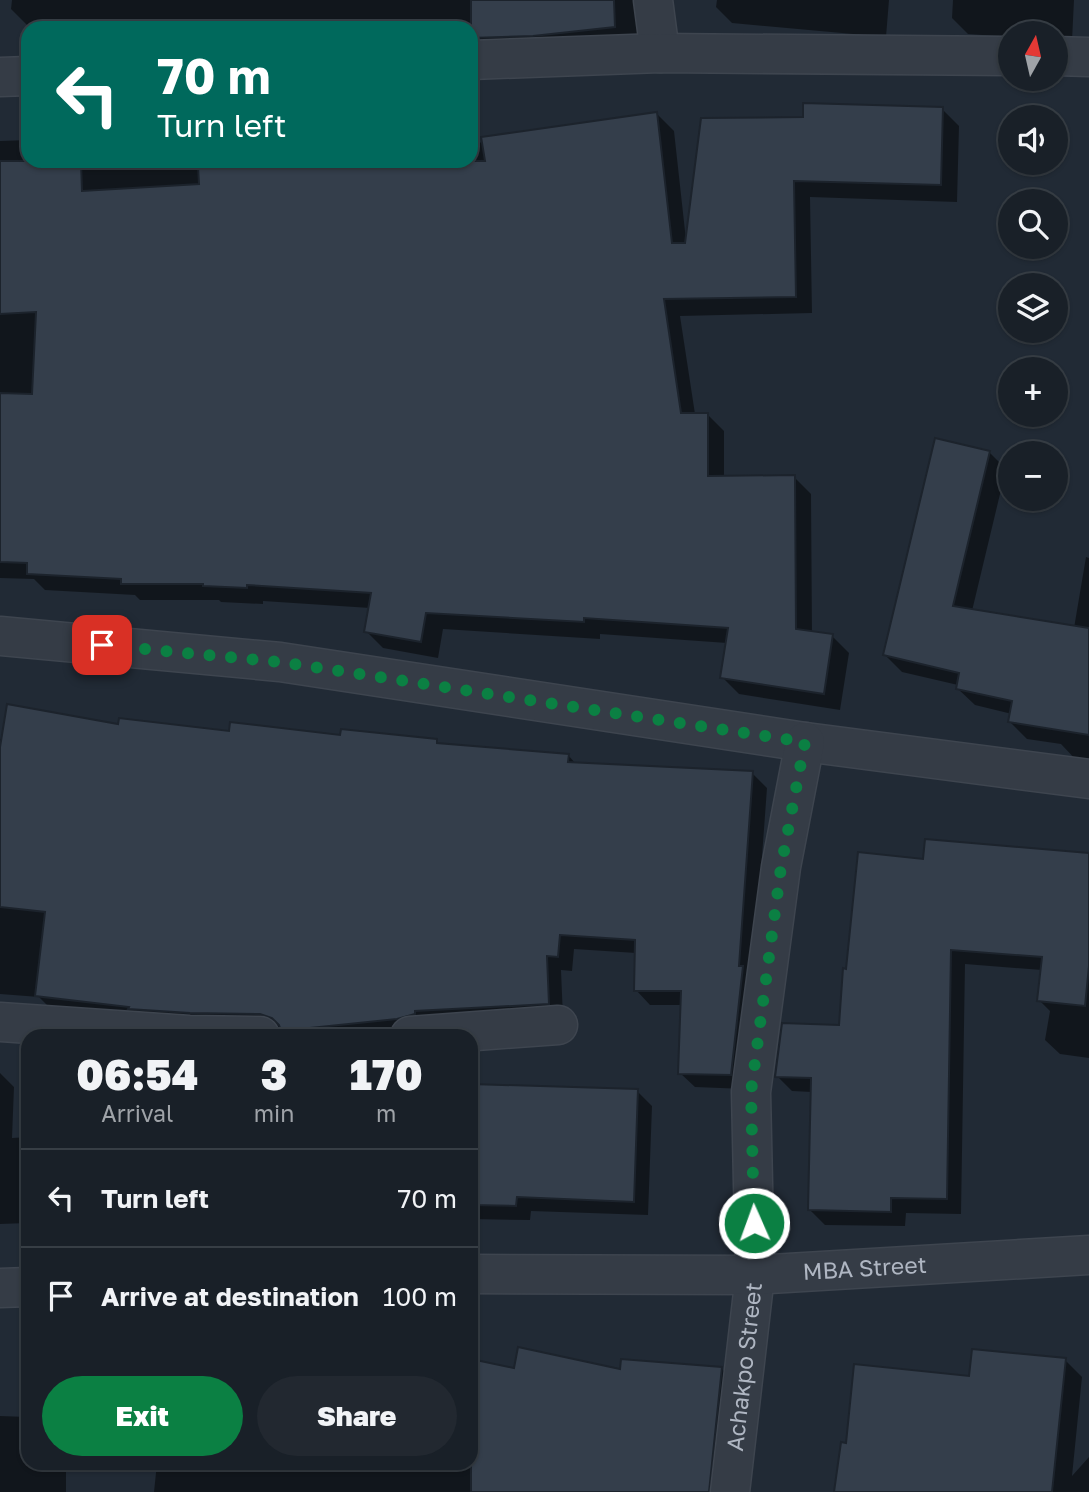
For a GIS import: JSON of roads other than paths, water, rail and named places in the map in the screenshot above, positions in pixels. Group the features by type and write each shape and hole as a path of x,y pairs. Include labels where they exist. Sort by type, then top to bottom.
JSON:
{"street":[{"path":"653,0 660,53"},
{"path":"478,60 660,53 998,56"},
{"path":"1068,56 1089,57"},
{"path":"0,77 21,76"},
{"path":"0,636 280,662 805,742 1089,779"},
{"name":"Achakpo Street","path":"730,1492 755,1275 751,1092 781,867 805,742"},
{"path":"0,1022 102,1029"},
{"path":"478,1031 558,1025"},
{"name":"MBA Street","path":"478,1274 755,1275 1089,1255"},
{"path":"0,1288 21,1287"}]}
